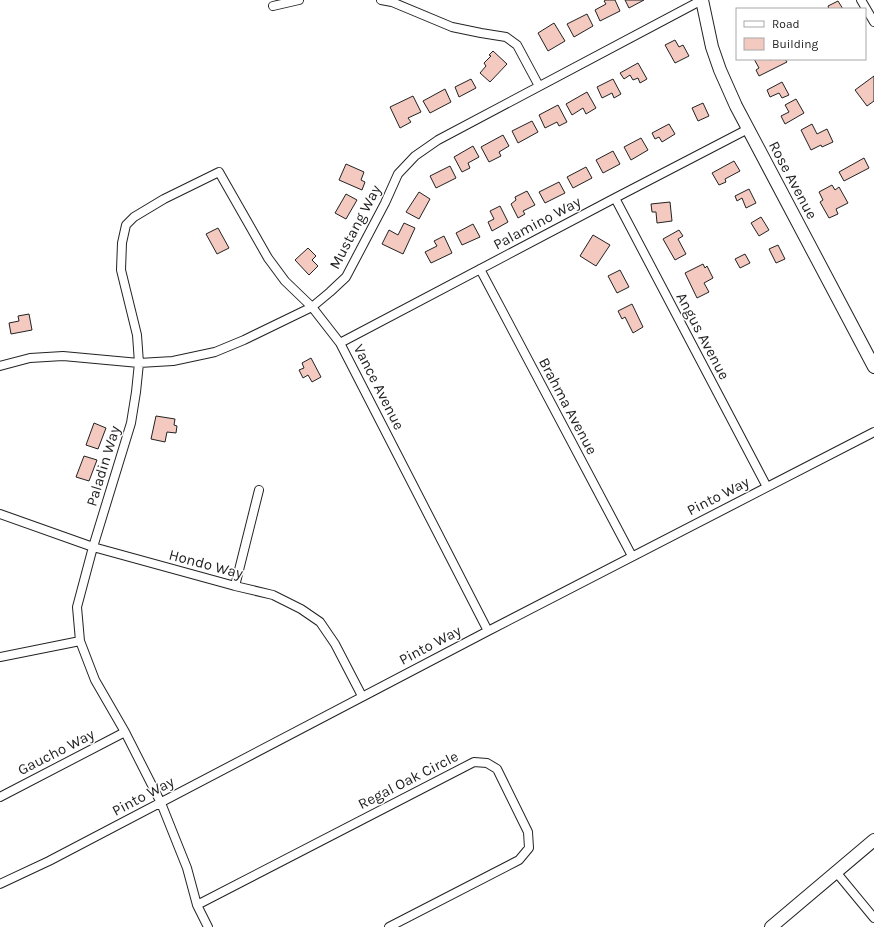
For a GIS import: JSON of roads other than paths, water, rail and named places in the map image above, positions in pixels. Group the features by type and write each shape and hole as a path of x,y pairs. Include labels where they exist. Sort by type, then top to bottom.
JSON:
{"street":[{"path":"273,6 299,0"},
{"path":"382,0 392,2 452,27 506,37 517,46 539,86"},
{"name":"Mustang Way","path":"0,366 30,358 63,356 139,363 173,361 214,352 244,340 312,307 346,277 385,203 398,174 415,156 438,140 702,0"},
{"name":"Rose Avenue","path":"702,0 712,47 720,70 736,106 874,367"},
{"path":"866,8 874,22"},
{"name":"Palamino Way","path":"340,343 748,129"},
{"name":"Vance Avenue","path":"219,172 268,258 285,281 312,307 340,343 488,631"},
{"name":"Paladin Way","path":"161,803 125,732 96,680 80,640 77,607 93,548 131,423 139,363 137,335 121,270 122,243 126,225 134,217 164,199 219,172"},
{"name":"Angus Avenue","path":"614,198 767,487"},
{"name":"Brahma Avenue","path":"480,269 632,556"},
{"name":"Pinto Way","path":"0,884 161,803 362,696 874,432"},
{"path":"235,586 259,490"},
{"name":"Hondo Way","path":"0,514 93,548 273,595 301,609 320,622 335,644 362,696"},
{"path":"0,657 80,640"},
{"name":"Gaucho Way","path":"0,797 125,732"},
{"name":"Regal Oak Circle","path":"197,905 474,762 487,763 497,769 528,832 529,848 519,860 389,927"},
{"path":"161,803 187,868 197,905 208,927"},
{"path":"770,927 874,840"},
{"path":"836,872 874,918"}]}
